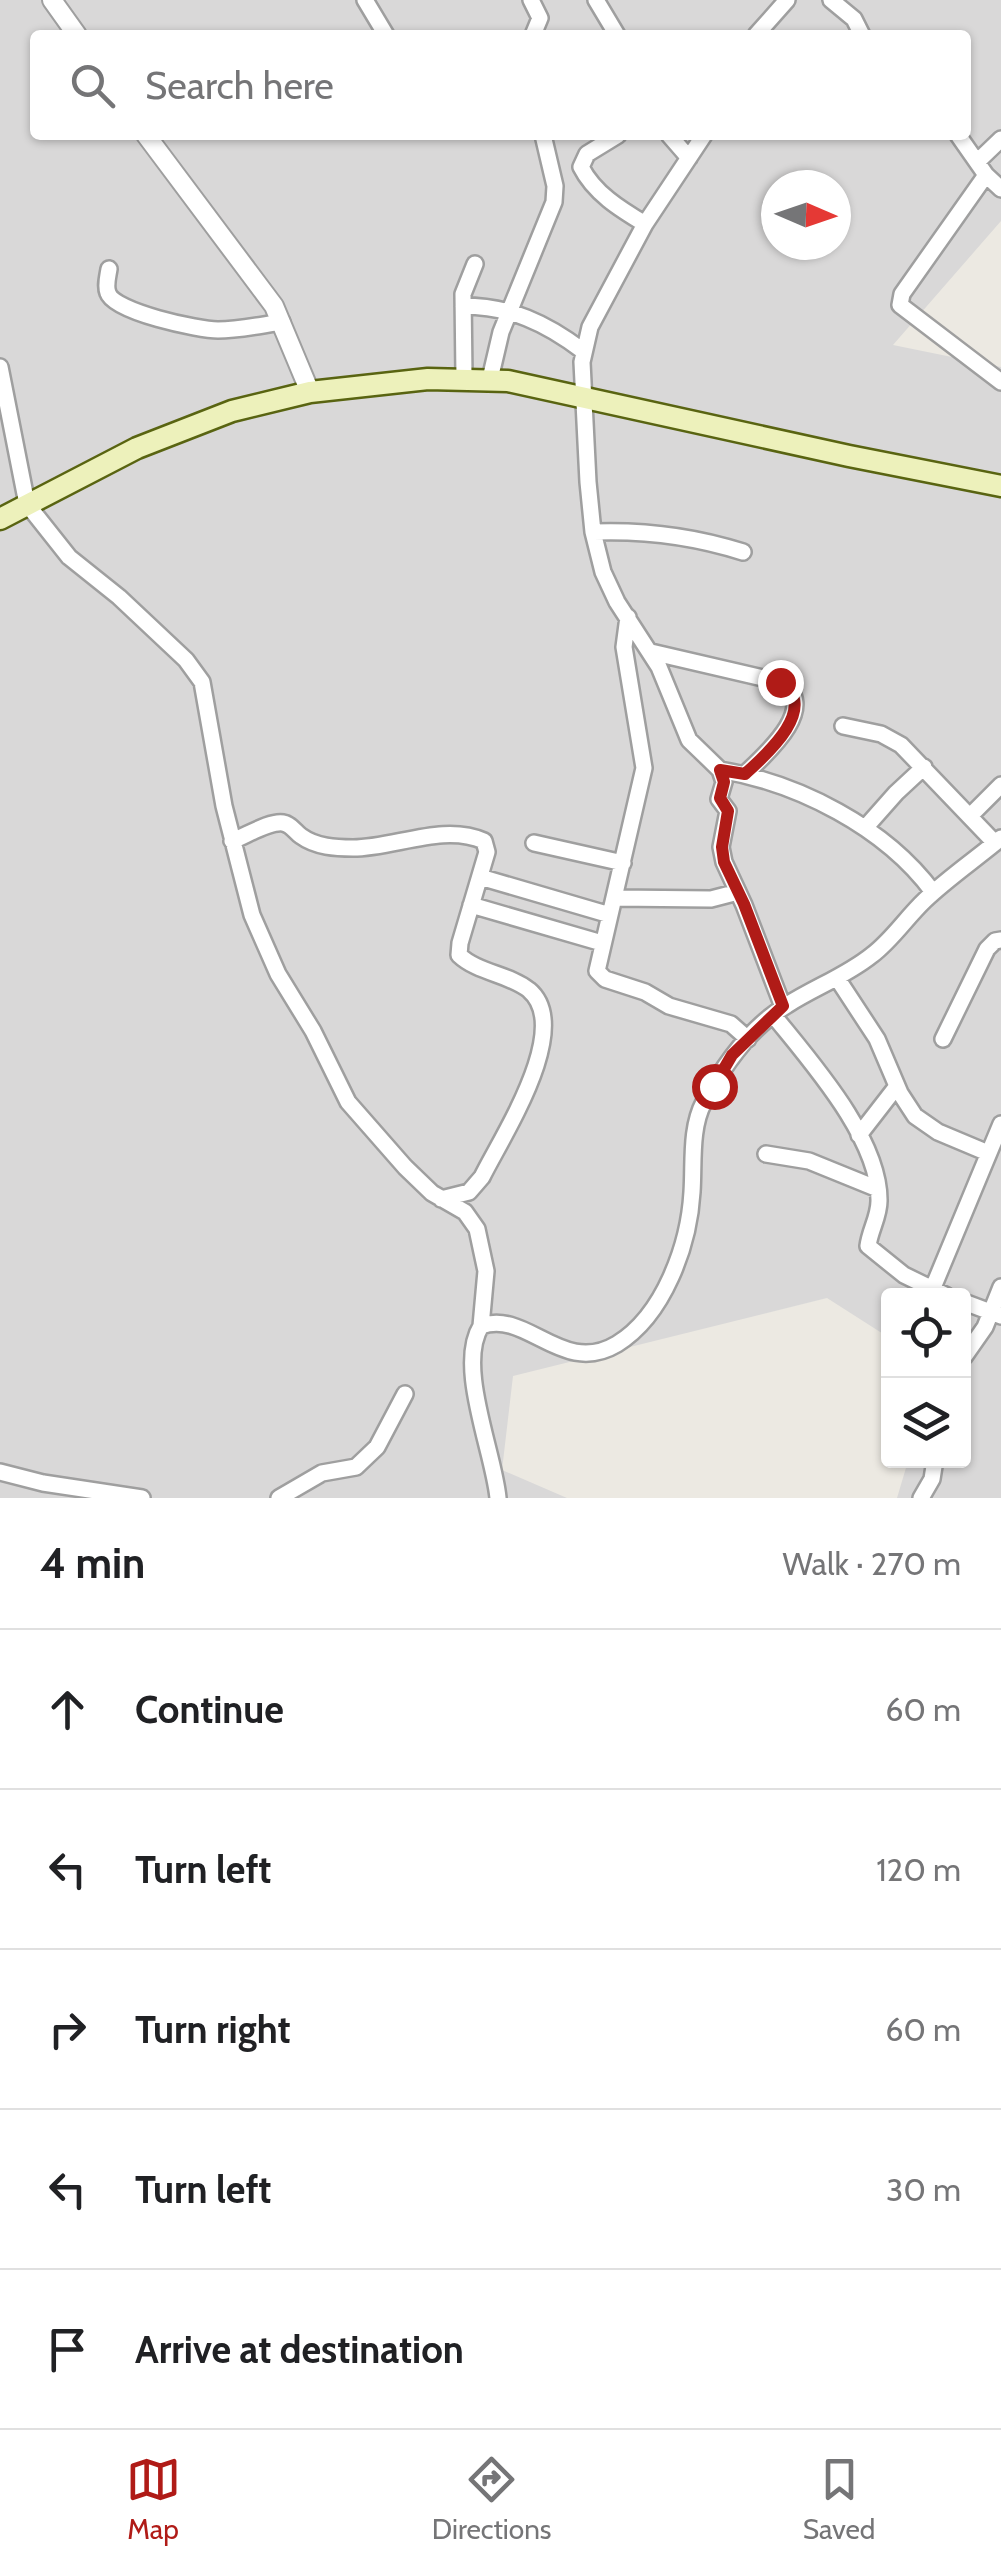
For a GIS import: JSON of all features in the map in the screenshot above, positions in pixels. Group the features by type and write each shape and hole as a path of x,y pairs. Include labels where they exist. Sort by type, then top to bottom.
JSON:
{"main road":[{"path":"0,519 191,424 273,399 464,378 490,379 1001,486"}],"street":[{"path":"52,0 73,30"},
{"path":"365,0 383,30"},
{"path":"531,0 540,18 534,30"},
{"path":"596,0 614,30"},
{"path":"760,30 787,0"},
{"path":"831,0 854,19 860,30"},
{"path":"1001,138 902,294 900,304 908,314 1001,382"},
{"path":"150,140 274,306 310,392"},
{"path":"490,379 498,342 554,202 555,186 544,140"},
{"path":"610,140 587,154 581,167 613,204 644,224"},
{"path":"673,140 689,158"},
{"path":"701,140 644,224 590,327 583,351 594,532 603,572 651,652 690,740 720,770 724,782 720,798 728,811 722,854 778,1011 830,1085 859,1135 878,1189 877,1215 868,1246 904,1276 929,1288"},
{"path":"962,140 1001,189"},
{"path":"464,378 464,284 475,264"},
{"path":"108,269 108,292 117,304 198,330 282,322"},
{"path":"462,306 509,312 548,326 583,351"},
{"path":"0,367 27,504 69,557 119,597 195,670 206,696 232,842 260,936 348,1102 395,1156 441,1199 471,1219 483,1248 486,1271 474,1361 480,1424 498,1498"},
{"path":"594,532 657,532 743,552"},
{"path":"628,617 624,647 644,768 597,965 600,976 645,992 679,1010 731,1024 748,1040"},
{"path":"651,652 780,682 789,689 794,706 788,728 745,774"},
{"path":"481,1326 499,1322 557,1347 590,1354 614,1346 636,1330 664,1288 686,1232 696,1128 702,1106 732,1055 778,1011 837,978 884,945 934,892 998,840 890,738 842,726"},
{"path":"865,828 924,767"},
{"path":"720,770 779,786 865,828 906,861 934,892"},
{"path":"970,815 1001,785"},
{"path":"232,842 278,822 290,825 304,838 334,847 370,847 425,837 472,837 484,841 480,877 459,955 528,990 540,1009 543,1039 537,1068 482,1177 469,1192 441,1199"},
{"path":"534,843 623,863"},
{"path":"480,877 610,915"},
{"path":"614,898 712,899 738,892"},
{"path":"471,906 602,944"},
{"path":"943,1039 987,949 1001,940"},
{"path":"837,978 878,1039 907,1104 924,1125 988,1153"},
{"path":"859,1135 898,1086"},
{"path":"942,1288 1001,1124"},
{"path":"766,1154 808,1161 878,1189"},
{"path":"971,1348 997,1314 1001,1287"},
{"path":"971,1305 997,1314"},
{"path":"279,1498 322,1473 356,1467 377,1448 405,1394"},
{"path":"921,1498 934,1468"},
{"path":"0,1472 42,1483 142,1498"}],"shaded area":[{"path":"0,0 1001,0 1001,221 893,345 1001,367 1001,1498 897,1498 906,1468 971,1468 971,1288 881,1288 881,1333 827,1298 513,1376 502,1470 567,1498 0,1498"}],"route":[{"path":"714,1086 732,1055 783,1006 724,862 722,847 728,811 720,802 724,782 720,770 745,774 788,728 794,713 792,697 780,682"}]}
